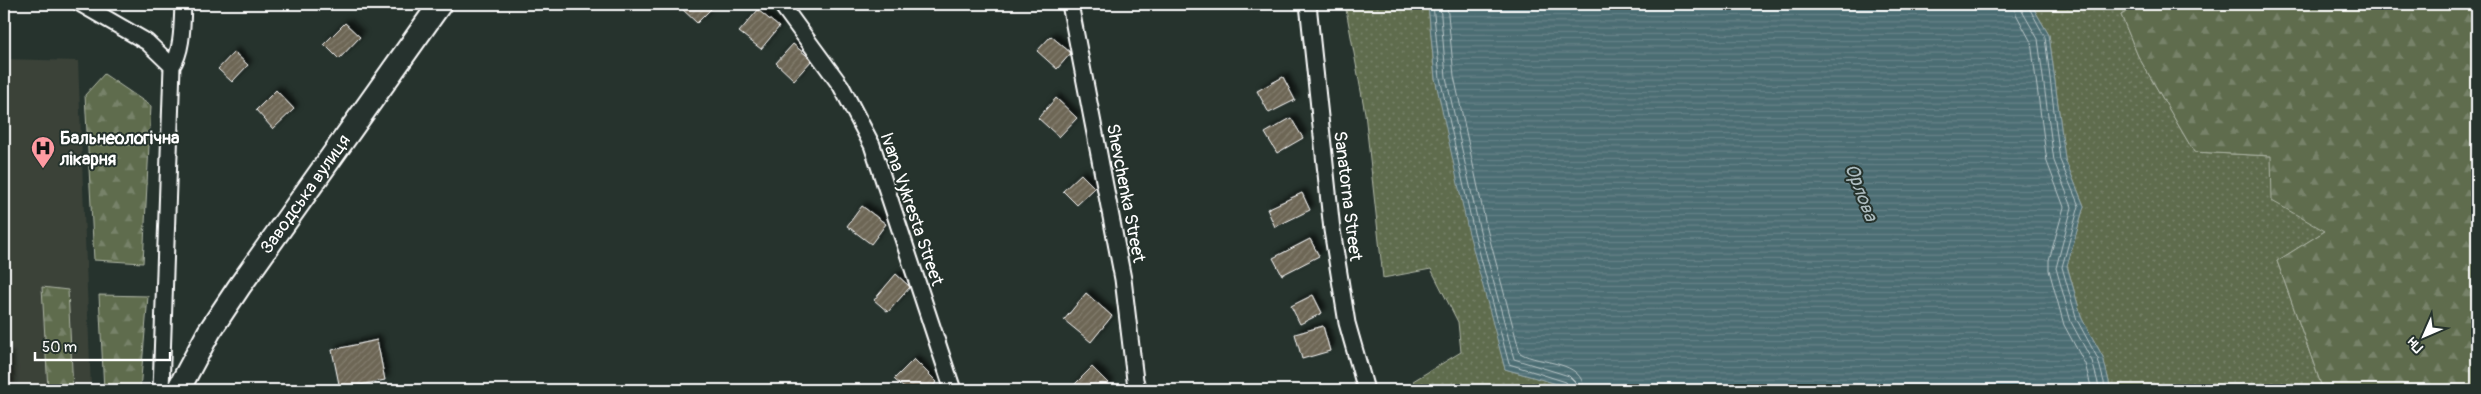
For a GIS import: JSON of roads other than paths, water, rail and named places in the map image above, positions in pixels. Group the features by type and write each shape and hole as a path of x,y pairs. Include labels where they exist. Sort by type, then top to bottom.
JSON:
{"street":[{"path":"82,4 147,42 172,66"},
{"path":"161,390 173,84 172,66 175,61 181,30 183,4"},
{"name":"Заводська вулиця","path":"178,390 209,332 239,287 440,4"},
{"name":"Ivana Vykresta Street","path":"781,4 841,86 872,145 952,387"},
{"name":"Shevchenka Street","path":"1070,4 1123,279 1135,380 1138,390"},
{"name":"Sanatorna Street","path":"1308,4 1332,230 1347,324 1366,390"}],"water":[{"name":"Орлова","path":"1428,4 2031,4 2049,35 2065,159 2084,206 2067,266 2082,319 2103,357 2111,390 1566,390 1564,386 1505,369 1468,230 1435,78"}],"place":[{"name":"Бальнеологічна лікарня","path":"43,169"}]}
